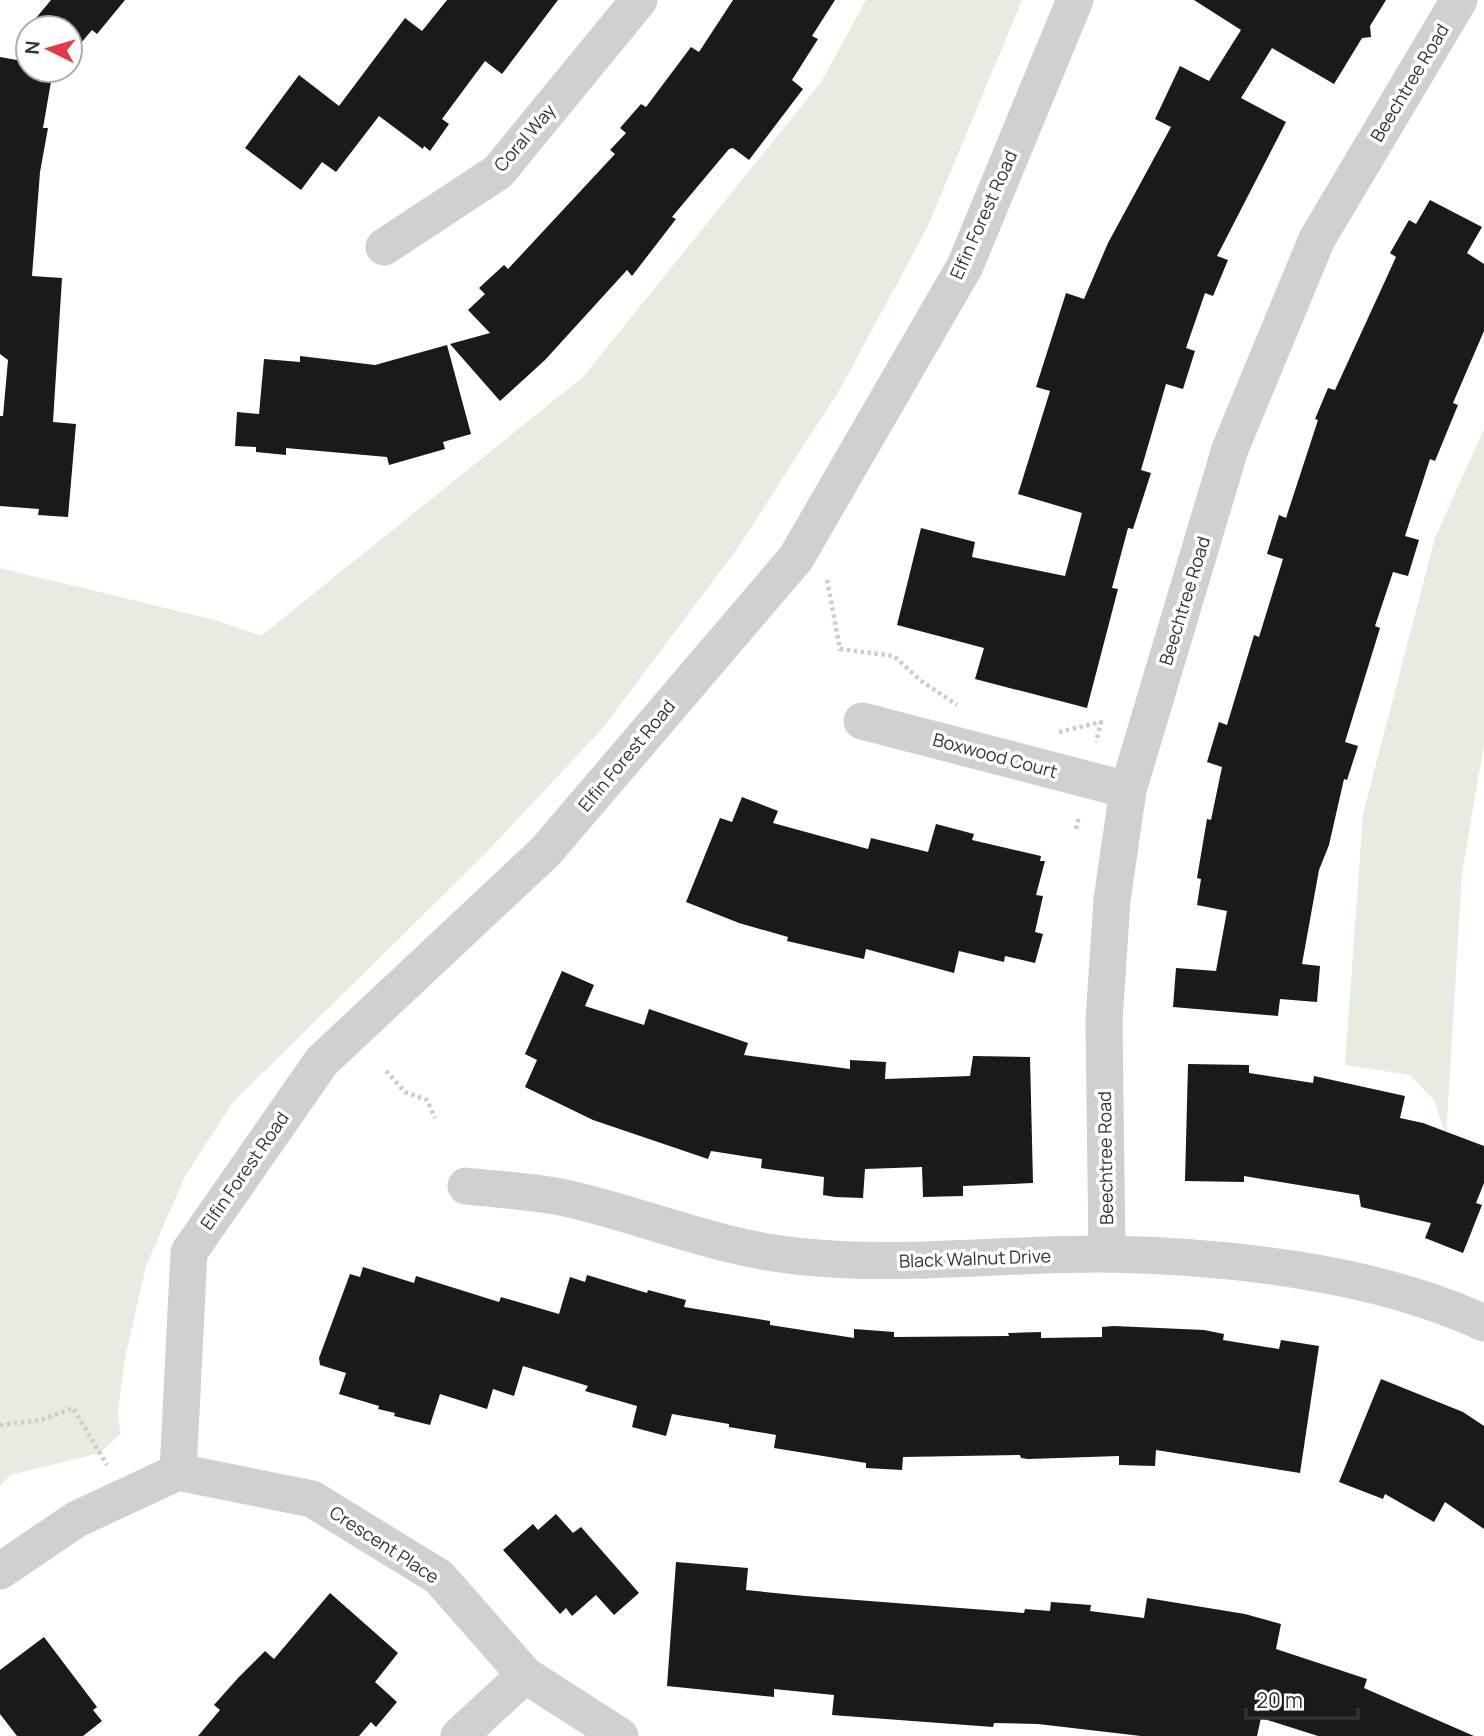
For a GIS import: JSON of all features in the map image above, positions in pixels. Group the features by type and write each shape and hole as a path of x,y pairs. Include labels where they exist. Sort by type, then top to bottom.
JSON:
{"street":[{"name":"Coral Way","path":"384,247 498,172 639,0"},
{"name":"Elfin Forest Road","path":"178,1472 189,1252 322,1061 546,851 796,558 965,266 1075,0"},
{"name":"Beechtree Road","path":"1108,1254 1104,1021 1112,900 1128,789 1230,449 1317,239 1459,0"},
{"name":"Boxwood Court","path":"862,721 1128,789"},
{"name":"Black Walnut Drive","path":"466,1186 569,1198 708,1241 803,1257 872,1262 1108,1254 1263,1265 1382,1287 1484,1323"},
{"path":"0,1571 77,1519 178,1472"},
{"name":"Crescent Place","path":"178,1472 312,1499 439,1577 525,1675 620,1736"},
{"path":"459,1736 525,1675"}],"path":[{"path":"826,573 840,649 894,656 920,680 960,707"},
{"path":"1046,730 1058,733 1101,722 1076,828"},
{"path":"386,1071 405,1092 427,1100 435,1118"},
{"path":"0,1425 41,1420 73,1408 125,1496"}],"shaded area":[{"path":"866,0 1022,0 928,226 840,389 737,549 601,730 482,857 233,1102 185,1176 146,1266 125,1358 118,1411 120,1434 100,1453 10,1475 0,1486 0,568 215,620 261,636 583,377 821,82"},
{"path":"1484,429 1484,745 1462,873 1446,1136 1434,1100 1410,1075 1345,1065 1363,814 1435,538"}],"building":[{"path":"51,0 125,0 97,34 92,30 84,39 84,14 39,14"},
{"path":"447,0 558,0 502,74 485,61 442,119 449,124 430,151 424,146 423,149 379,116 336,172 322,162 301,190 245,148 299,75 339,106 405,18 422,31"},
{"path":"733,0 835,0 812,36 818,39 792,80 803,89 749,160 733,148 729,149 672,217 676,219 632,276 627,270 545,360 500,401 450,344 490,333 468,310 485,294 479,288 504,265 508,269 615,154 610,150 626,133 620,128 641,104 646,107 691,47 699,52"},
{"path":"1194,0 1386,0 1370,26 1371,37 1362,38 1334,84 1272,48 1241,98 1286,122 1217,256 1228,260 1213,296 1205,293 1186,348 1195,351 1183,389 1166,384 1141,470 1151,473 1133,529 1128,528 1112,588 1118,589 1087,708 975,679 984,648 897,625 921,528 975,542 972,557 1065,576 1082,513 1018,494 1050,391 1036,387 1066,293 1084,299 1108,243 1171,127 1155,119 1180,66 1209,81 1241,30"},
{"path":"0,57 14,60 14,84 51,84 43,128 48,128 40,172 32,276 62,278 53,422 76,424 68,517 38,515 39,509 0,506 0,416 3,416 8,360 0,354"},
{"path":"1430,200 1482,227 1467,253 1484,264 1484,331 1453,403 1458,405 1435,461 1430,459 1405,536 1419,540 1408,576 1393,572 1375,626 1380,628 1345,742 1358,746 1347,780 1344,779 1329,845 1319,870 1302,964 1320,966 1317,1002 1280,999 1278,1016 1173,1007 1176,968 1216,971 1227,911 1197,905 1201,879 1197,878 1207,819 1211,820 1222,767 1207,762 1219,722 1227,725 1254,635 1259,637 1283,559 1267,554 1279,515 1286,518 1318,420 1315,419 1328,388 1335,390 1396,257 1390,253 1409,220 1416,224"},
{"path":"447,345 471,434 443,442 445,449 389,465 387,457 286,448 286,455 256,452 256,447 235,446 237,412 259,414 264,359 300,362 300,356 375,365"},
{"path":"742,797 778,811 773,823 868,849 871,838 928,852 936,824 974,834 972,840 1041,856 1040,861 1045,861 1036,895 1043,896 1035,932 1043,934 1035,963 1005,956 1004,962 959,951 954,973 866,949 864,959 787,941 788,937 739,923 686,902 720,818 732,822"},
{"path":"562,971 594,985 585,1006 644,1025 649,1009 748,1043 744,1055 850,1069 850,1060 886,1062 885,1079 970,1076 973,1056 1030,1057 1033,1183 963,1186 963,1196 923,1197 922,1167 865,1169 863,1198 835,1197 823,1195 824,1177 761,1168 762,1159 711,1151 708,1159 593,1120 525,1087 537,1060 525,1054"},
{"path":"1188,1064 1249,1065 1249,1073 1313,1083 1314,1076 1405,1096 1400,1118 1423,1123 1484,1146 1484,1183 1476,1203 1482,1205 1463,1253 1425,1238 1431,1223 1361,1207 1359,1195 1244,1176 1244,1182 1185,1181"},
{"path":"363,1267 414,1283 416,1276 499,1302 501,1297 559,1314 570,1277 585,1282 587,1275 647,1293 648,1290 686,1300 684,1307 770,1321 770,1325 854,1338 854,1329 894,1332 894,1337 1009,1336 1008,1333 1041,1332 1041,1338 1102,1337 1102,1327 1114,1326 1204,1330 1224,1334 1223,1340 1279,1349 1281,1340 1319,1346 1300,1473 1156,1450 1155,1466 1119,1465 1119,1456 1028,1459 1021,1458 1020,1455 903,1457 902,1470 866,1468 866,1463 774,1448 776,1435 672,1414 666,1436 632,1427 637,1406 585,1391 588,1386 523,1366 514,1396 493,1389 487,1409 440,1394 430,1425 394,1416 395,1413 378,1409 379,1406 339,1394 346,1373 320,1365 319,1358 350,1274 360,1277"},
{"path":"1381,1379 1463,1412 1484,1426 1484,1529 1445,1502 1434,1522 1385,1494 1383,1499 1339,1482"},
{"path":"556,1514 573,1533 581,1527 639,1593 614,1615 596,1595 572,1616 566,1608 560,1614 503,1550 533,1524 538,1530"},
{"path":"676,1562 748,1568 746,1590 805,1596 1024,1613 1025,1609 1050,1611 1051,1602 1091,1605 1090,1611 1144,1618 1147,1598 1245,1614 1281,1624 1276,1649 1367,1679 1364,1688 1474,1736 1318,1736 1261,1718 1257,1736 1141,1736 1038,1724 994,1723 993,1727 832,1715 834,1695 774,1689 774,1697 667,1686"},
{"path":"330,1593 398,1653 375,1682 397,1702 376,1727 371,1722 359,1736 198,1736 220,1710 214,1705 238,1678 265,1651 274,1659"},
{"path":"44,1637 97,1707 93,1710 102,1721 83,1736 17,1736 0,1714 0,1670"}]}
